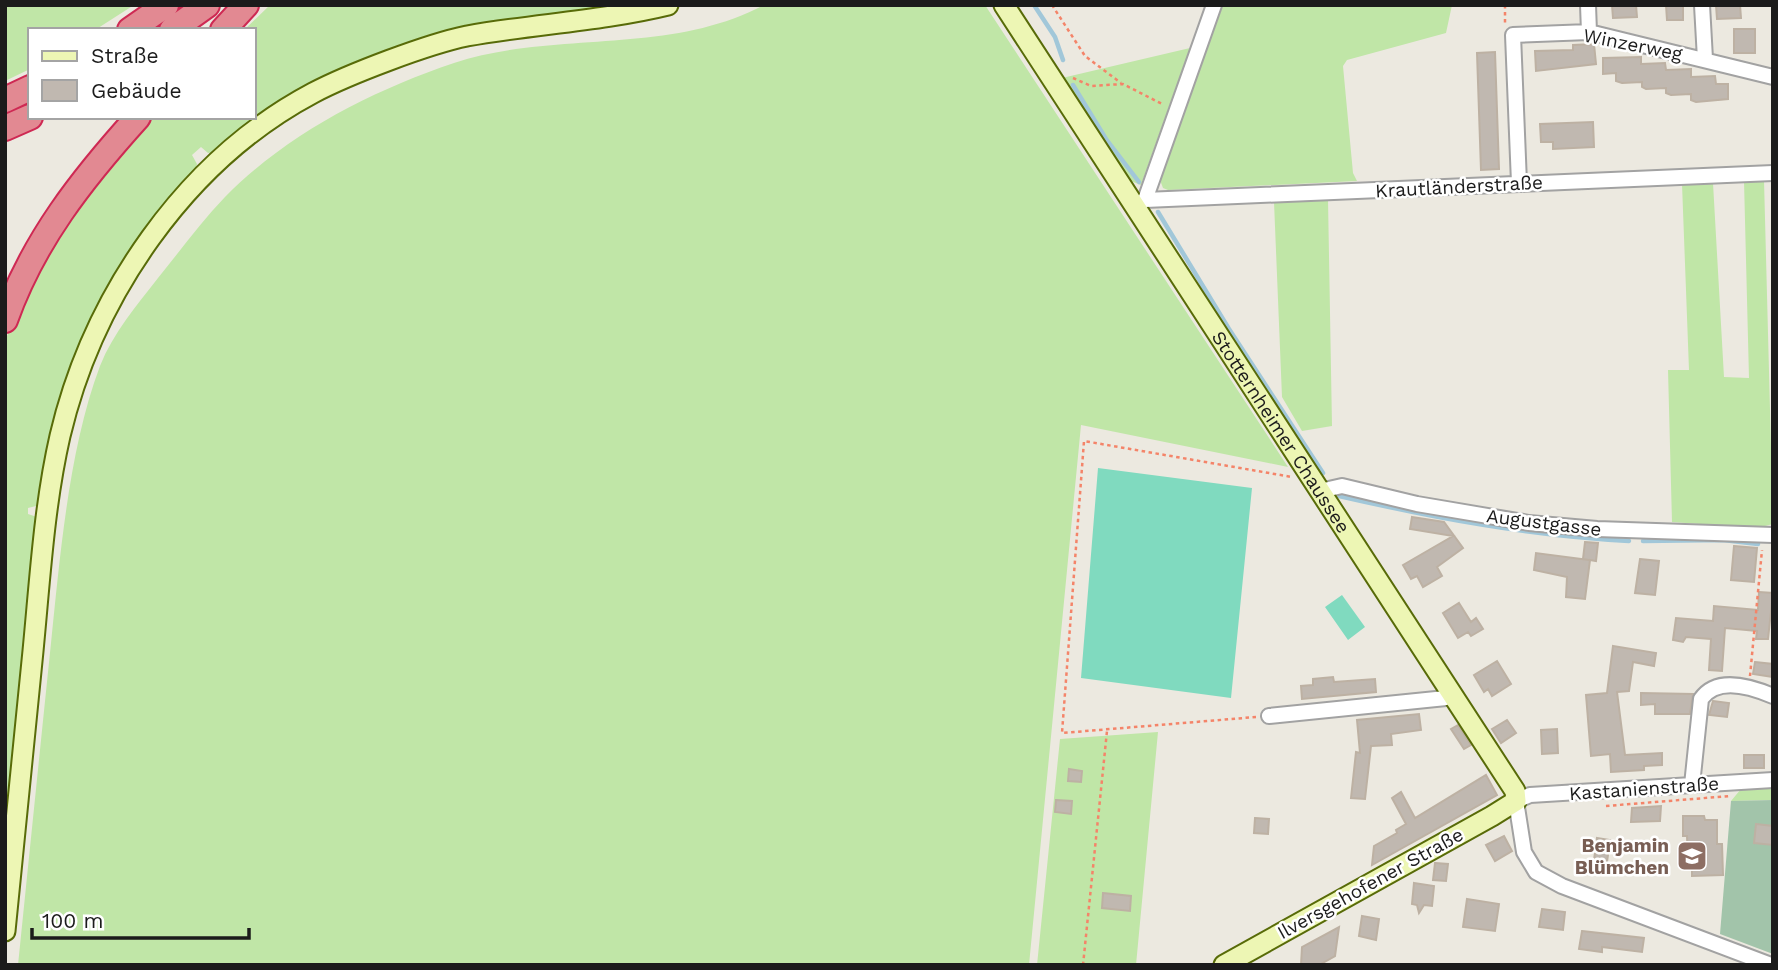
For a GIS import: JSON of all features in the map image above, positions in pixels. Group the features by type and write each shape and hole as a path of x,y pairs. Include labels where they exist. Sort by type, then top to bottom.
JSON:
{"highway":[{"path":"133,28 166,5"},
{"path":"175,28 206,5"},
{"path":"225,28 246,5"},
{"path":"5,100 28,89"},
{"path":"5,128 28,118"},
{"path":"5,320 19,281 67,201 136,119"}],"street":[{"path":"5,931 47,514 60,437 89,341 149,242 193,186 236,146 314,93 463,37 625,16 668,5"},
{"name":"Stotternheimer Chaussee","path":"1004,5 1111,170 1140,203 1308,474 1510,780 1516,801"},
{"path":"1140,203 1177,111 1214,5"},
{"path":"1588,5 1589,32"},
{"path":"1702,5 1705,59"},
{"name":"Winzerweg","path":"1519,183 1513,35 1589,32 1773,77"},
{"name":"Krautländerstraße","path":"1140,203 1773,173"},
{"name":"Augustgasse","path":"1320,491 1342,486 1417,504 1529,523 1768,536"},
{"path":"1692,785 1701,699 1705,694 1724,686 1747,686 1773,696"},
{"path":"1269,716 1446,698 1453,694"},
{"name":"Kastanienstraße","path":"1516,801 1530,795 1773,780"},
{"path":"1516,801 1524,852 1536,872 1562,887 1771,965"},
{"name":"Ilversgehofener Straße","path":"1224,965 1516,801"}],"path":[{"path":"1052,5 1085,56 1123,84 1177,111"},
{"path":"1068,74 1084,85 1123,84"},
{"path":"1269,716 1062,733 1084,442 1290,477 1308,474"},
{"path":"1747,686 1768,536"},
{"path":"1083,965 1107,730"}],"green space":[{"path":"5,5 134,5 98,28 28,28 28,70 5,81"},
{"path":"270,5 635,5 409,45 216,152 208,153 201,147 192,155 197,164 194,174 120,269 40,505 28,508 28,514 37,517 5,864 7,336 30,280 61,225 146,119 256,119 256,28 246,28"},
{"path":"764,5 985,5 1288,467 1081,425 1029,965 18,965 58,575 73,467 89,398 100,366 119,331 142,298 208,216 249,174 303,134 361,101 423,74 492,53 689,31 727,21"},
{"path":"1223,5 1452,5 1446,33 1347,60 1343,66 1353,173 1357,181 1168,190 1163,188 1160,180"},
{"path":"1190,48 1141,185 1128,180 1062,78"},
{"path":"1764,180 1773,524 1757,528 1672,522 1668,370 1689,370 1682,184 1713,183 1724,377 1749,378 1744,181"},
{"path":"1328,199 1332,426 1302,431 1282,397 1274,202"},
{"path":"1098,468 1252,488 1231,698 1081,678"},
{"path":"1342,595 1365,627 1348,640 1325,607"},
{"path":"1158,732 1136,965 1037,965 1060,739"},
{"path":"1773,787 1773,800 1731,801 1741,789"},
{"path":"1773,800 1773,826 1756,824 1754,843 1772,845 1773,954 1720,934 1731,801"}],"building":[{"path":"1612,5 1636,5 1637,17 1613,18"},
{"path":"1666,5 1683,5 1683,20 1667,20"},
{"path":"1716,5 1740,5 1741,18 1717,19"},
{"path":"1734,29 1755,29 1755,53 1734,53"},
{"path":"1594,44 1596,64 1536,71 1535,51 1573,50 1573,45"},
{"path":"1495,52 1499,169 1481,170 1477,53"},
{"path":"1641,57 1641,64 1665,63 1666,70 1691,69 1691,77 1715,76 1716,84 1728,84 1728,99 1696,102 1691,100 1691,94 1671,95 1666,93 1666,88 1646,89 1642,87 1642,82 1622,83 1616,81 1616,73 1603,74 1603,58"},
{"path":"1593,122 1594,147 1553,149 1553,142 1541,142 1540,124"},
{"path":"1412,517 1444,522 1463,548 1437,567 1442,576 1423,587 1417,576 1411,579 1403,565 1453,536 1410,529"},
{"path":"1585,542 1598,543 1596,561 1590,560 1585,599 1566,597 1567,577 1534,570 1536,553 1589,560 1583,559"},
{"path":"1734,546 1757,548 1754,582 1731,580"},
{"path":"1640,559 1659,561 1655,595 1635,593"},
{"path":"1759,592 1773,593 1768,639 1756,639 1757,631 1725,628 1722,671 1709,670 1711,639 1686,637 1683,642 1673,640 1676,618 1713,621 1714,606 1758,610"},
{"path":"1459,603 1471,622 1476,618 1483,629 1471,636 1468,632 1458,638 1443,613"},
{"path":"1613,646 1656,653 1654,666 1633,662 1629,691 1617,692 1625,755 1662,753 1662,765 1644,766 1644,770 1611,772 1610,754 1591,756 1586,695 1607,693"},
{"path":"1497,661 1511,684 1492,696 1488,689 1484,692 1474,675"},
{"path":"1755,662 1773,664 1773,677 1753,674"},
{"path":"1333,677 1334,682 1375,679 1376,692 1302,699 1301,686 1313,685 1313,679"},
{"path":"1641,693 1693,694 1690,714 1655,714 1655,704 1641,705"},
{"path":"1713,701 1729,703 1727,717 1709,715"},
{"path":"1419,714 1421,730 1391,734 1392,745 1371,746 1365,799 1351,798 1356,752 1360,753 1357,720"},
{"path":"1507,720 1516,733 1501,743 1492,729"},
{"path":"1458,725 1471,745 1464,749 1451,729"},
{"path":"1557,729 1558,753 1542,754 1541,730"},
{"path":"1744,755 1764,755 1764,768 1744,768"},
{"path":"1069,769 1082,771 1081,782 1068,781"},
{"path":"1486,775 1497,795 1372,865 1374,846 1397,833 1396,830 1406,824 1392,798 1401,792 1415,818"},
{"path":"1056,800 1072,801 1071,814 1055,812"},
{"path":"1661,806 1660,821 1631,822 1632,808"},
{"path":"1683,816 1704,816 1705,820 1717,820 1717,844 1722,844 1723,875 1692,876 1692,862 1688,862 1687,836 1683,836"},
{"path":"1255,818 1269,819 1268,834 1254,833"},
{"path":"1756,824 1773,826 1773,845 1754,843"},
{"path":"1504,836 1512,851 1495,861 1486,845"},
{"path":"1597,838 1610,840 1607,862 1594,860"},
{"path":"1435,863 1448,864 1446,881 1433,880"},
{"path":"1414,883 1434,886 1432,906 1424,905 1419,913 1417,905 1412,904"},
{"path":"1103,893 1131,896 1130,911 1102,908"},
{"path":"1467,899 1499,904 1495,931 1463,927"},
{"path":"1542,909 1565,912 1563,930 1539,927"},
{"path":"1362,916 1379,919 1376,940 1359,936"},
{"path":"1339,927 1335,956 1319,965 1301,965 1302,947"},
{"path":"1582,931 1644,938 1642,952 1602,947 1602,952 1579,949"}],"waterway":[{"path":"1034,5 1055,37 1063,60"},
{"path":"1073,85 1106,139 1139,182"},
{"path":"1158,212 1229,329 1323,473"},
{"path":"1339,496 1483,525 1629,541"},
{"path":"1643,541 1723,540 1758,544"}],"place":[{"name":"Benjamin Blümchen","path":"1692,856"}]}
